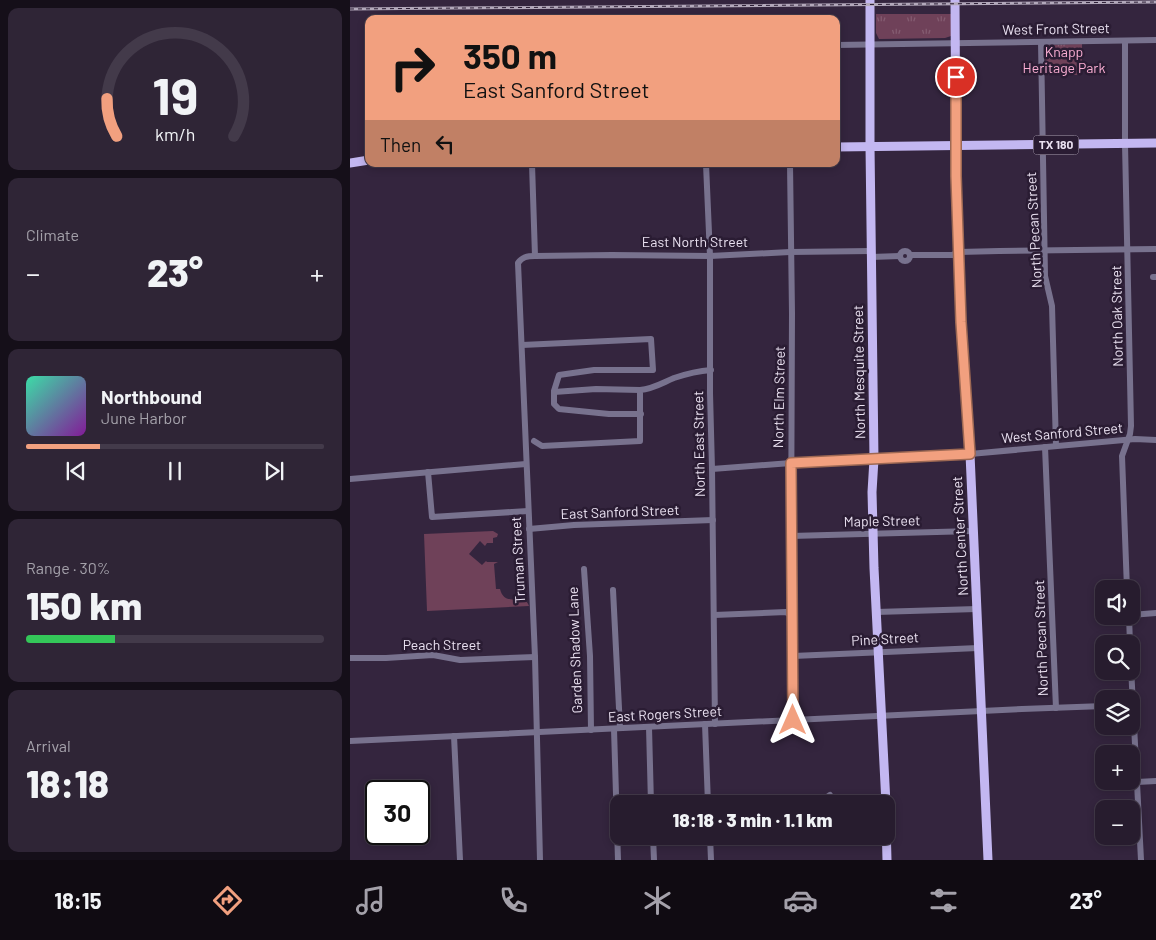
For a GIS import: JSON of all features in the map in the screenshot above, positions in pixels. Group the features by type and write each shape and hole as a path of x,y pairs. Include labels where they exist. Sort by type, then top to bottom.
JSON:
{"main road":[{"name":"North Mesquite Street","path":"870,0 874,459 872,492 886,795"},
{"name":"North Center Street","path":"955,0 956,146 961,322 970,454 988,860"},
{"name":"TX 180","path":"840,147 1156,143"},
{"path":"350,163 365,161"},
{"path":"887,845 887,860"}],"street":[{"name":"West Front Street","path":"840,45 1156,40"},
{"name":"North Oak Street","path":"1125,41 1125,144 1131,426 1122,456 1127,580"},
{"name":"North Pecan Street","path":"1041,42 1045,276 1052,306 1056,446"},
{"path":"532,167 534,256"},
{"name":"North East Street","path":"706,167 710,256 715,724"},
{"name":"North Elm Street","path":"790,167 793,720"},
{"path":"959,252 1156,249"},
{"name":"East North Street","path":"520,260 526,256 710,256 790,252 900,256 902,260 906,261 910,255 952,255 959,252"},
{"name":"Truman Street","path":"520,260 517,268 535,657 540,860"},
{"path":"522,346 651,339 654,370 594,370 558,375 554,392 554,404 559,409 609,414 641,414"},
{"path":"554,392 596,388 651,389 674,378 698,371 711,370"},
{"path":"534,441 542,446 640,441 640,390"},
{"name":"West Sanford Street","path":"970,454 1045,446 1127,440 1156,440"},
{"name":"North Pecan Street","path":"1045,446 1056,708"},
{"path":"712,469 970,454"},
{"path":"350,479 526,464"},
{"path":"428,472 432,517 528,511"},
{"name":"East Sanford Street","path":"529,529 574,525 713,520"},
{"name":"Maple Street","path":"791,536 973,531"},
{"name":"Garden Shadow Lane","path":"584,569 590,656 591,730"},
{"path":"613,590 618,860"},
{"path":"876,612 977,609"},
{"path":"714,615 786,612 793,617"},
{"path":"1140,614 1156,613"},
{"name":"Pine Street","path":"793,656 978,648"},
{"name":"Peach Street","path":"350,658 433,655 460,660 535,657"},
{"name":"East Rogers Street","path":"350,741 1095,706"},
{"path":"705,724 708,795"},
{"path":"649,727 651,795"},
{"path":"454,736 460,860"},
{"path":"1140,782 1156,781"},
{"path":"1137,790 1141,860"},
{"path":"653,845 654,860"},
{"path":"710,845 711,860"}],"green space":[{"path":"876,14 953,14 951,36 945,38 879,39 876,33"},
{"name":"Knapp Heritage Park","path":"1082,44 1082,75 1046,75 1045,45"},
{"path":"493,531 498,534 497,537 493,538 493,543 487,543 485,546 480,541 469,554 482,565 486,561 498,562 494,564 496,589 500,589 502,595 506,598 523,600 529,606 427,611 424,534"}],"railway":[{"path":"350,9 1156,2"}],"route":[{"path":"793,720 791,463 970,454 961,322 956,176 956,77"}]}
